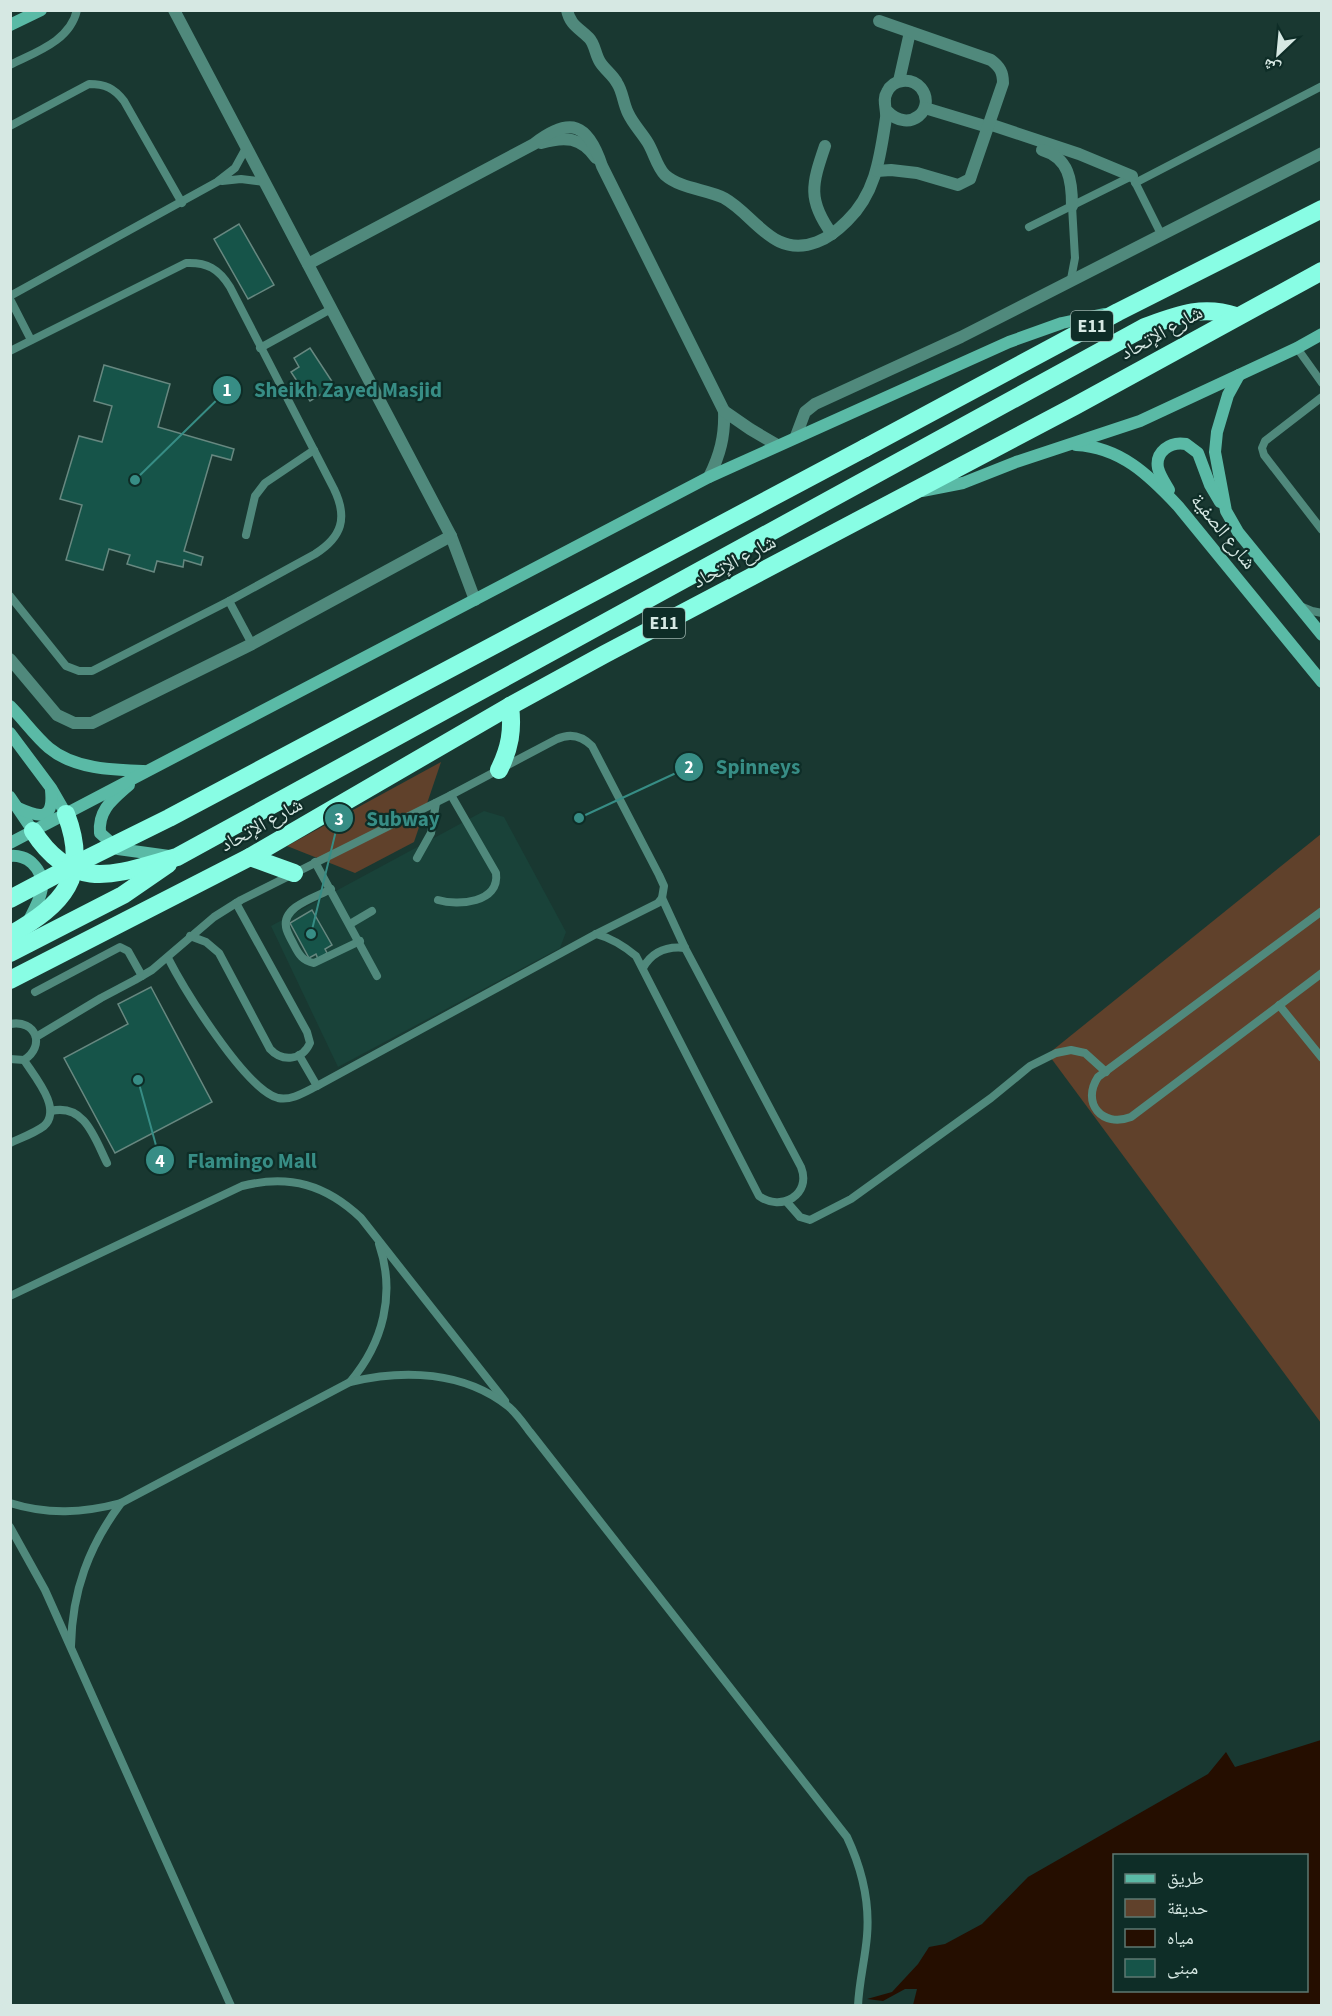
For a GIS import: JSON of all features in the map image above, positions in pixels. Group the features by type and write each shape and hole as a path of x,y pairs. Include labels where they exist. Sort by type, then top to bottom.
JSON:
{"highway":[{"name":"شارع الإتحاد","path":"10,899 229,787 1118,312 1322,209"},
{"name":"شارع الإتحاد","path":"10,980 250,856 605,654 1075,406 1322,271"},
{"path":"10,953 123,895 177,857 1145,327 1206,310 1236,316"},
{"path":"499,770 511,739 510,706"},
{"path":"18,930 59,900 69,885 74,869 75,846 66,814"},
{"path":"33,831 54,856 74,869 88,874 112,874 177,857"},
{"path":"250,856 294,873"}],"main road":[{"path":"10,26 41,10"},
{"path":"10,843 709,477 777,444 1017,339 1062,323 1118,312"},
{"path":"912,493 963,483 1140,421 1297,348 1322,334"},
{"name":"شارع الصفية","path":"1239,375 1224,404 1215,452 1226,511 1238,532 1322,634"},
{"path":"1178,506 1160,474 1158,461 1166,448 1180,443 1191,446 1198,453 1210,485 1226,511"},
{"name":"شارع الصفية","path":"1069,445 1104,449 1118,455 1146,474 1178,506 1322,682"},
{"path":"10,705 50,749 72,762 145,771"},
{"path":"10,733 51,788 66,814"},
{"path":"145,771 102,813 99,821 100,833 118,849 177,857"},
{"path":"14,803 38,816 45,814 50,810 52,803 51,788"},
{"path":"14,803 33,831"},
{"path":"10,856 16,855 30,861 39,871 43,884 41,897 18,930"}],"street":[{"path":"174,10 451,536 475,600"},
{"path":"567,10 569,19 590,38 600,61 619,85 628,114 666,175 683,184 722,197 766,234 778,241 804,246 818,242 832,234 858,209 867,197 877,171 887,111"},
{"path":"877,171 904,171 958,185 965,183 970,179 1003,83 1003,74 998,65 991,60 879,21"},
{"path":"899,81 910,32"},
{"path":"909,80 917,84 923,90 926,99 924,108 919,116 911,120 902,121 893,118 885,104 888,90 899,81 909,80"},
{"path":"924,108 988,128 1051,153 1086,157 1133,180"},
{"path":"308,264 534,144 559,138 572,139 583,144 602,166 724,411 777,444"},
{"path":"825,146 814,187 815,205 821,219 832,234"},
{"path":"796,436 805,412 815,404 961,337 1322,153"},
{"path":"1063,155 1069,177 1072,206"},
{"path":"709,477 722,445 724,411"},
{"path":"10,659 57,716 74,723 92,723 252,644 451,536"}],"lane":[{"path":"10,65 55,42 67,31 77,10"},
{"path":"10,126 89,84 103,84 115,90 124,101 182,203"},
{"path":"1029,227 1133,180 1322,87"},
{"path":"31,340 10,297 217,182 235,168 246,148"},
{"path":"217,182 241,179 265,183"},
{"path":"1133,180 1161,234"},
{"path":"1071,279 1075,258 1072,206"},
{"path":"10,351 173,268 186,263 200,263 212,267 223,275 314,450 341,503 342,518 338,533 328,546 230,601 92,671 79,671 66,666 10,596"},
{"path":"260,348 331,309"},
{"path":"1297,348 1322,383"},
{"path":"1322,397 1265,441 1262,448 1264,454 1322,530"},
{"path":"246,536 255,496 265,483 314,450"},
{"path":"230,601 252,644"},
{"path":"1294,602 1322,613"},
{"path":"36,1037 142,976 168,958 214,917 236,903 564,736 580,737 587,741 596,753 664,886 662,898 658,903 291,1098 278,1098 264,1090 250,1077 196,1008 168,958"},
{"path":"438,900 455,903 472,902 490,892 497,880 496,873 451,795"},
{"path":"417,858 431,833 436,803"},
{"path":"315,862 377,976"},
{"path":"331,889 296,907 288,916 286,927 298,953 308,962 314,963 360,941"},
{"path":"596,934 627,948 636,956 759,1196 775,1203 786,1201 802,1190 805,1182 801,1167 685,948 662,898"},
{"path":"190,936 206,942 219,953 270,1049 281,1057 299,1055 308,1048 310,1038 236,903"},
{"path":"1322,911 1098,1077 1091,1094 1097,1111 1113,1120 1131,1117 1322,973"},
{"path":"350,924 372,912"},
{"path":"35,992 120,947 128,951 142,976"},
{"path":"643,968 652,956 660,952 676,947 685,948"},
{"path":"1279,1005 1322,1058"},
{"path":"10,1023 24,1023 36,1037 34,1051 24,1060 10,1059"},
{"path":"786,1201 800,1217 810,1220 851,1199 991,1098 1030,1066 1056,1053 1071,1050 1085,1053 1106,1072"},
{"path":"299,1055 317,1086"},
{"path":"10,1143 44,1125 51,1111 50,1102 24,1060"},
{"path":"51,1111 65,1109 83,1118 107,1163"},
{"path":"10,1296 228,1192 257,1182 288,1181 321,1189 349,1207 376,1237 847,1838 863,1876 868,1917 858,2006"},
{"path":"350,1382 363,1367 373,1350 385,1313 386,1274 376,1237"},
{"path":"10,1503 41,1511 81,1512 120,1503 350,1382 389,1374 429,1375 471,1385 491,1394 511,1409"},
{"path":"71,1648 74,1603 87,1560 96,1540 120,1503"},
{"path":"10,1527 45,1590 231,2006"}],"shaded area":[{"path":"484,811 504,817 566,932 560,948 338,1067 271,926"}],"green space":[{"path":"441,762 414,842 355,873 287,846"},
{"path":"1321,834 1321,1423 1048,1054"}],"water":[{"path":"1321,1740 1321,2005 913,2005 917,1989 905,1989 883,2001 867,1999 892,1992 918,1964 929,1947 945,1944 982,1924 1028,1877 1208,1774 1226,1752 1235,1767"}],"building":[{"path":"239,224 274,285 248,299 214,239"},
{"path":"310,348 335,386 310,401 291,372 299,367 294,358"},
{"path":"104,365 170,384 158,427 234,449 231,460 212,455 184,551 203,557 201,565 184,560 183,567 157,561 154,572 127,564 130,555 109,549 103,570 66,560 82,505 60,499 79,436 102,442 112,406 94,401"},
{"path":"312,910 332,945 325,949 327,953 318,959 316,954 309,958 290,923"},
{"path":"151,987 212,1102 115,1153 64,1058 128,1024 118,1004"}],"place":[{"name":"Sheikh Zayed Masjid","path":"135,480"},
{"name":"Spinneys","path":"579,818"},
{"name":"Subway","path":"311,934"},
{"name":"Flamingo Mall","path":"138,1080"}]}
